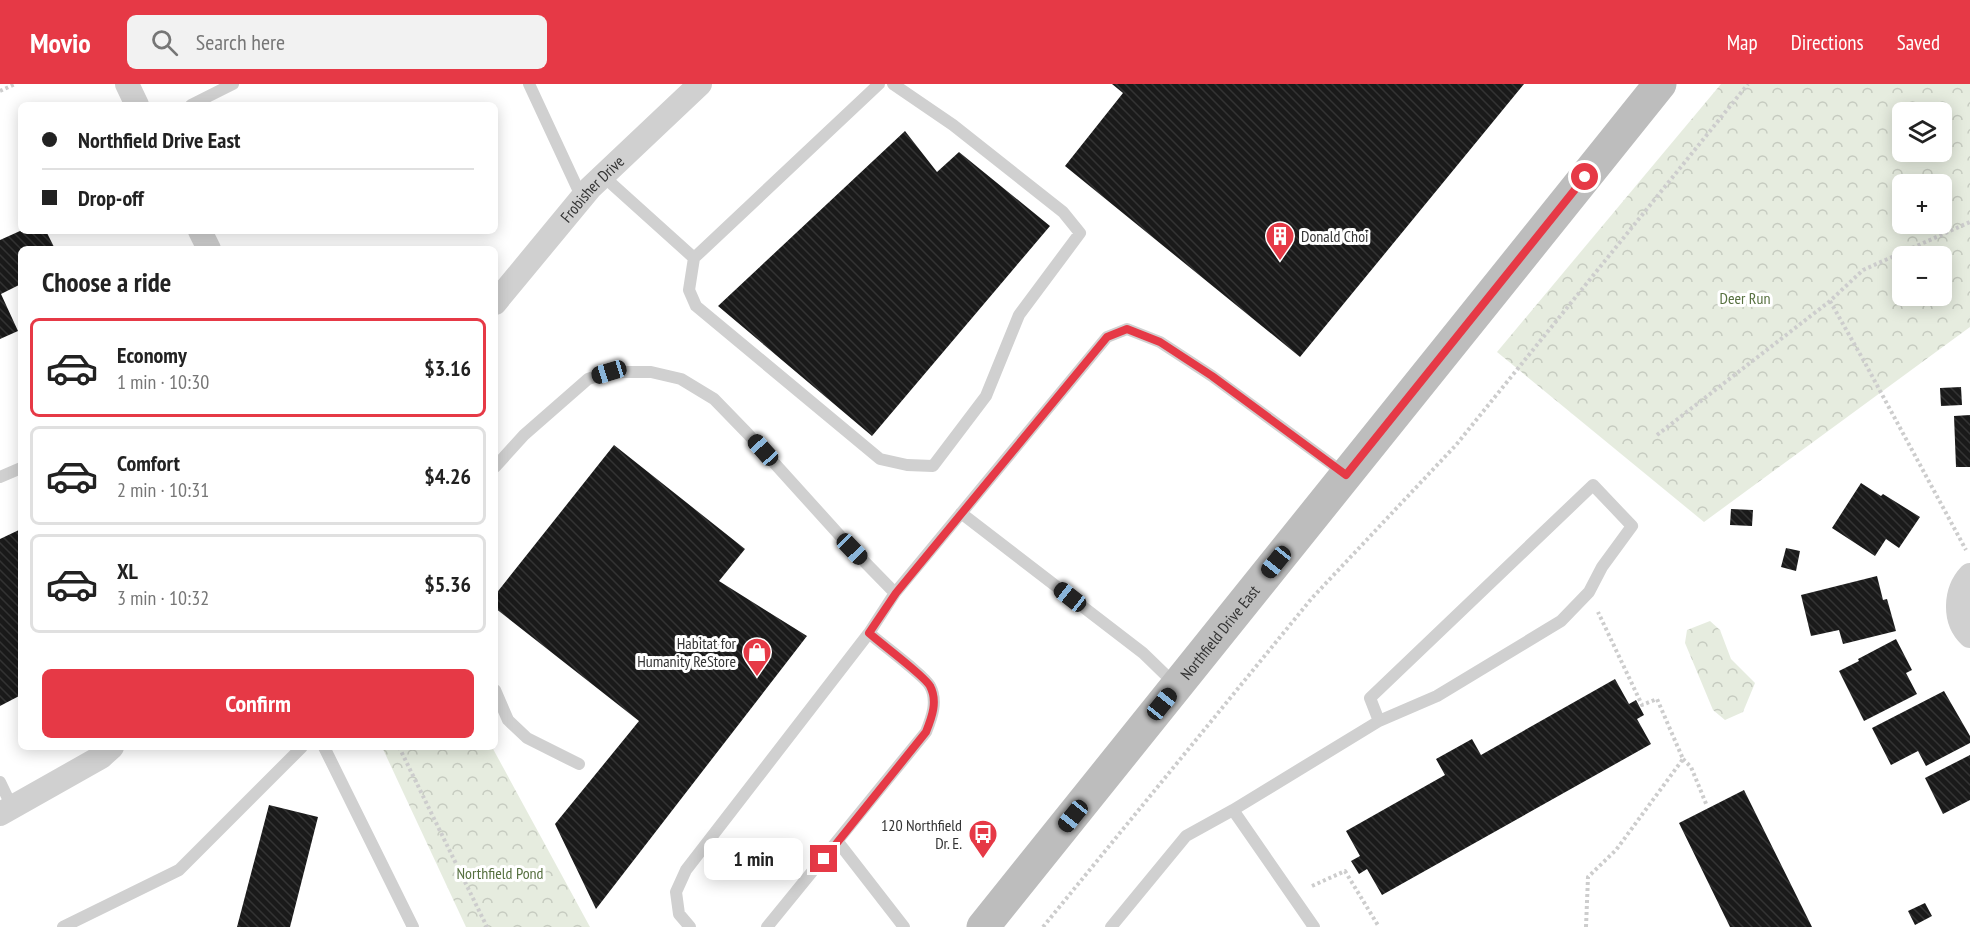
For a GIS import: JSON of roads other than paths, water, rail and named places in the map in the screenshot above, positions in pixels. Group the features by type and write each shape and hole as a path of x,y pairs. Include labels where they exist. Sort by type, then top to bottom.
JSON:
{"main road":[{"name":"Northfield Drive East","path":"983,927 1660,84"}],"street":[{"path":"127,84 136,102"},
{"name":"Frobisher Drive","path":"498,299 582,198 700,84"},
{"path":"1970,575 1965,580 1959,594 1958,611 1962,626 1970,636"},
{"path":"6,810 101,757 109,750"}],"lane":[{"path":"197,102 233,84"},
{"path":"529,84 582,198"},
{"path":"879,84 694,258 689,290 696,306 880,459 908,465 933,466 986,396 1019,315 1080,233 1063,212 953,125 893,84"},
{"path":"603,176 694,258"},
{"path":"690,927 680,914 676,892 686,870 869,633 896,593 1107,337 1127,329 1160,342 1212,376 1346,475"},
{"path":"498,464 524,435 588,379 609,372 651,372 681,379 714,399 852,549 896,593"},
{"path":"0,477 18,469"},
{"path":"1112,927 1186,836 1379,721 1437,696 1561,621 1589,592 1602,567 1632,526 1593,485 1370,698 1379,721"},
{"path":"961,513 1143,653 1177,686"},
{"path":"767,927 926,732 933,715 934,697 929,684 869,633"},
{"path":"498,697 508,720 527,738 579,764"},
{"path":"63,927 179,870 299,750"},
{"path":"325,750 413,927"},
{"path":"0,782 6,810"},
{"path":"1233,810 1314,927"},
{"path":"838,842 904,927"}],"place":[{"name":"Donald Choi","path":"1280,262"},
{"name":"Habitat for Humanity ReStore","path":"757,678"},
{"name":"120 Northfield Dr. E.","path":"983,860"}],"park label":[{"name":"Deer Run","path":"1745,298"},
{"name":"Northfield Pond","path":"500,873"}]}
